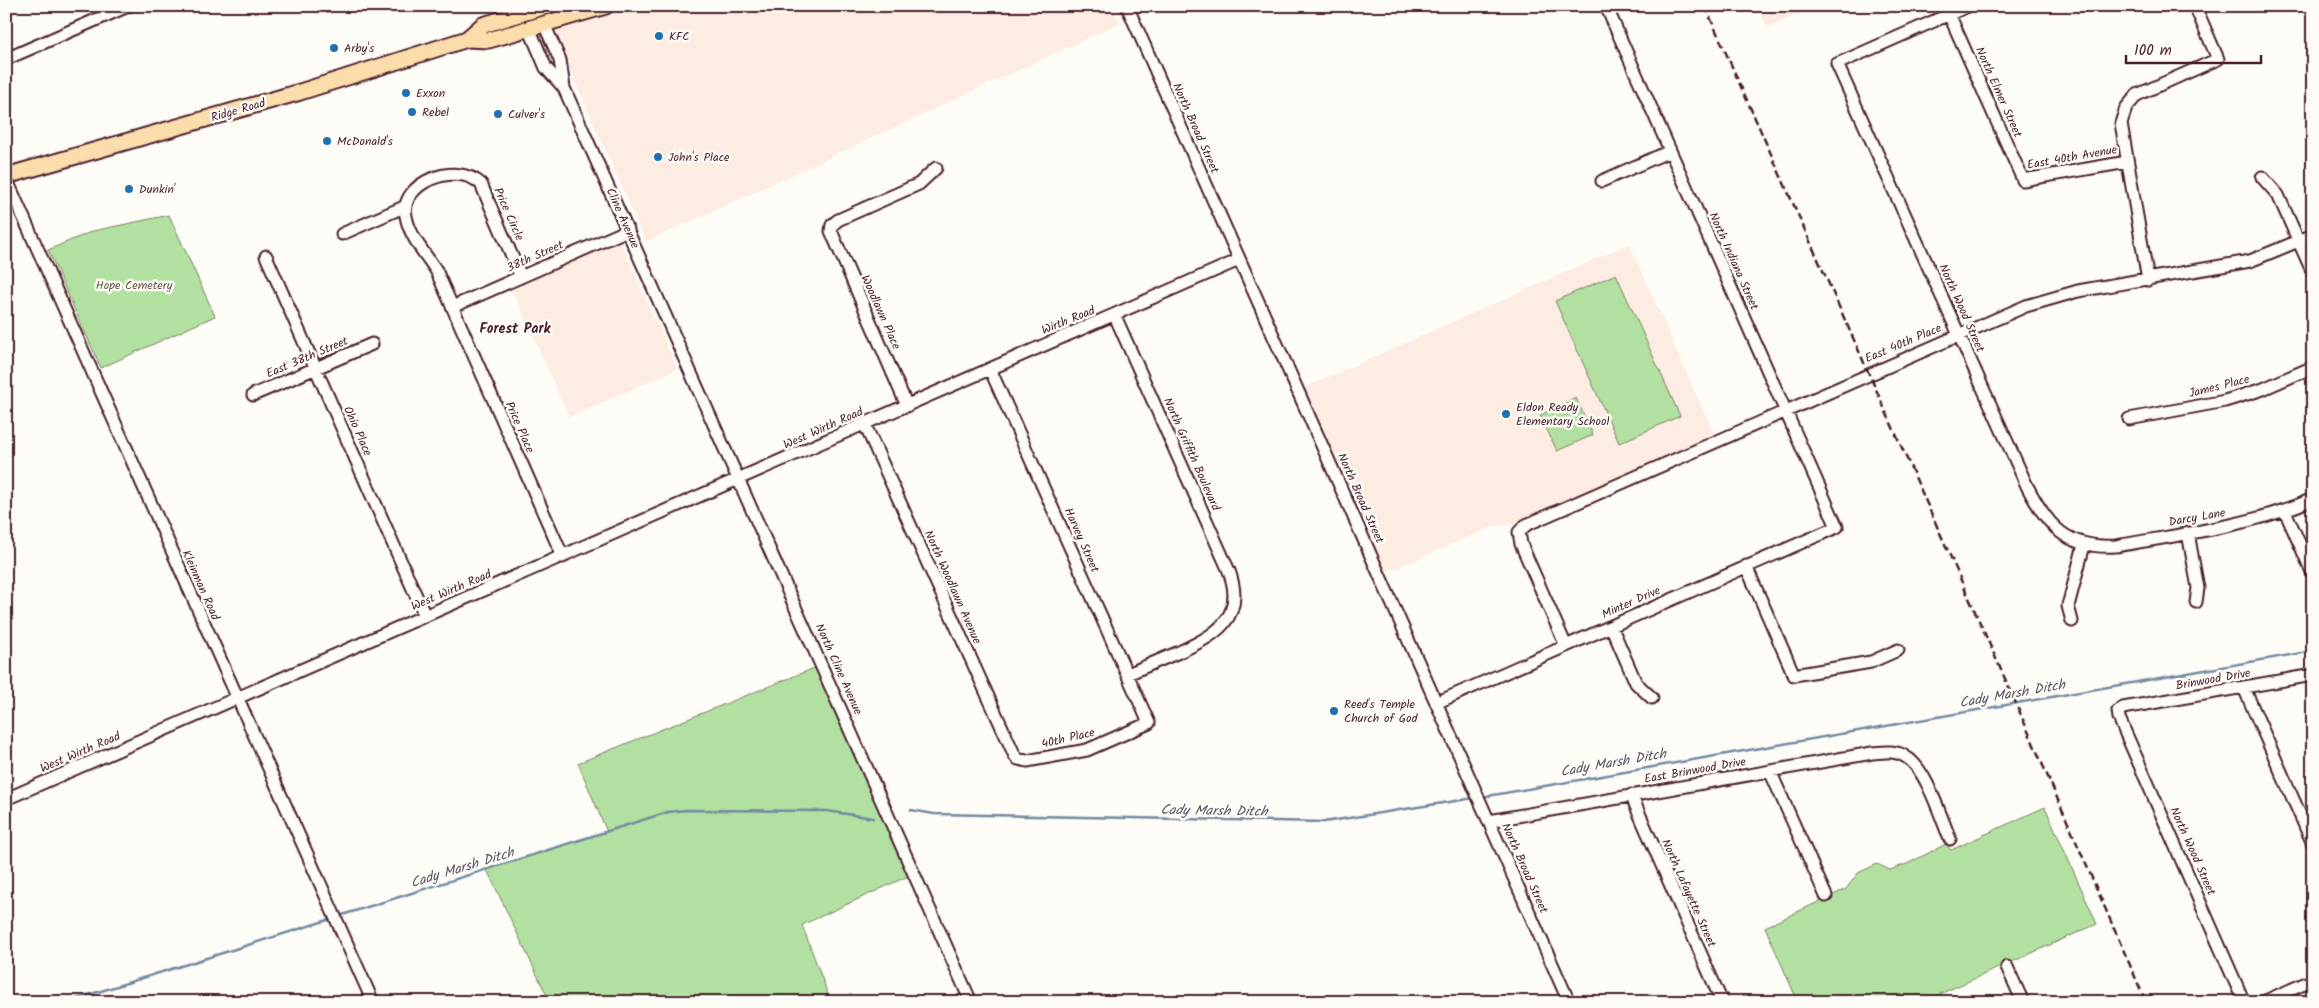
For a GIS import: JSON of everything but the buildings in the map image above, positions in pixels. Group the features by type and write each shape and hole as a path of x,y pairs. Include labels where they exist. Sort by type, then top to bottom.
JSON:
{"main road":[{"name":"Ridge Road","path":"6,177 308,90 467,39 489,40 606,6"},
{"name":"Ridge Road","path":"467,39 482,25 533,8"},
{"name":"Cline Avenue","path":"533,8 544,24"},
{"name":"Cline Avenue","path":"529,28 533,8"}],"street":[{"path":"6,59 128,6"},
{"name":"North Broad Street","path":"1127,6 1569,1002"},
{"name":"North Indiana Street","path":"1606,6 1837,527"},
{"path":"1949,14 1968,6"},
{"path":"2148,280 2126,162 2121,123 2131,101 2148,90 2218,59 2195,6"},
{"name":"North Wood Street","path":"1949,14 1837,64 2026,486 2041,512 2059,533 2084,545"},
{"name":"North Elmer Street","path":"1949,14 2023,180"},
{"name":"Cline Avenue","path":"544,24 560,60 564,88 681,348"},
{"name":"Cline Avenue","path":"529,28 546,68 564,88"},
{"path":"1602,181 1670,151"},
{"name":"East 40th Avenue","path":"2023,180 2126,162"},
{"name":"Woodlawn Place","path":"908,406 833,238 831,228 838,220 919,184 936,168"},
{"name":"Price Circle","path":"406,206 411,196 431,179 453,173 473,177 481,184 522,277"},
{"name":"Kleinman Road","path":"6,177 237,700 373,1002"},
{"path":"2262,177 2278,195 2313,272"},
{"path":"342,234 406,206 406,216 418,245 436,270 452,307"},
{"name":"38th Street","path":"452,307 628,230"},
{"name":"East 40th Place","path":"1566,646 1521,544 1519,538 1522,528 2015,310 2045,299 2250,261 2313,234"},
{"name":"Ohio Place","path":"266,256 425,616"},
{"name":"Wirth Road","path":"908,406 1239,260"},
{"name":"Price Place","path":"452,307 563,557"},
{"name":"North Griffith Boulevard","path":"1115,316 1229,571 1234,590 1232,606 1228,617 1215,634 1128,674"},
{"name":"East 38th Street","path":"253,395 372,344"},
{"name":"North Cline Avenue","path":"681,348 971,1002"},
{"name":"James Place","path":"2129,419 2225,401 2263,389 2313,367"},
{"name":"Harvey Street","path":"990,369 1149,723"},
{"name":"West Wirth Road","path":"6,799 237,700 908,406"},
{"name":"North Woodlawn Avenue","path":"865,425 1012,752 1018,759"},
{"name":"Darcy Lane","path":"2084,545 2116,546 2242,523 2285,511 2313,499"},
{"path":"2285,511 2313,574"},
{"name":"Minter Drive","path":"1436,703 1837,527"},
{"path":"2188,533 2198,588 2196,602"},
{"path":"2072,621 2068,606 2084,545"},
{"path":"1746,566 1794,675 1871,662 1898,650"},
{"path":"1611,626 1636,683 1652,698"},
{"name":"Brinwood Drive","path":"2118,711 2123,708 2313,675"},
{"path":"2244,688 2313,844"},
{"name":"North Wood Street","path":"2118,711 2119,718 2244,1002"},
{"name":"40th Place","path":"1018,759 1027,760 1087,750 1149,723"},
{"name":"East Brinwood Drive","path":"1490,821 1770,771 1892,752 1906,756 1921,772 1950,839"},
{"path":"1770,771 1826,896"},
{"name":"North Lafayette Street","path":"1631,795 1722,1002"},
{"path":"2007,967 2023,1002"},
{"path":"2263,1002 2313,980"}],"shaded area":[{"path":"638,6 1112,6 1120,23 646,242 552,29"},
{"path":"1757,6 1817,6 1767,27"},
{"path":"620,241 677,369 569,417 512,289"},
{"name":"Eldon Ready Elementary School","path":"1629,244 1717,441 1530,523 1494,526 1380,575 1297,391"}],"green space":[{"name":"Hope Cemetery","path":"169,215 215,316 101,368 48,250 93,231"},
{"path":"1616,274 1680,416 1619,443 1555,301"},
{"path":"1576,398 1593,435 1557,451 1540,415"},
{"path":"822,665 915,873 802,925 831,1002 550,1002 487,870 607,832 578,763"},
{"path":"2045,807 2097,924 1922,1002 1798,1002 1765,927 1846,889 1858,873 1877,864 1890,870 1909,863 1946,844 1951,850"}],"waterway":[{"name":"Cady Marsh Ditch","path":"1482,797 2313,651"},
{"name":"Cady Marsh Ditch","path":"911,810 934,814 1324,822 1474,798"},
{"name":"Cady Marsh Ditch","path":"339,916 668,812 686,810 827,811 873,818"},
{"name":"Cady Marsh Ditch","path":"66,1002 331,919"}],"railway":[{"path":"1705,6 2014,699 2146,1002"}],"place":[{"name":"KFC","path":"659,36"},
{"name":"Arby's","path":"334,48"},
{"name":"Exxon","path":"406,93"},
{"name":"Rebel","path":"412,112"},
{"name":"Culver's","path":"498,114"},
{"name":"McDonald's","path":"327,141"},
{"name":"John's Place","path":"658,157"},
{"name":"Dunkin'","path":"129,189"},
{"name":"Eldon Ready Elementary School","path":"1506,414"},
{"name":"Reed's Temple Church of God","path":"1334,711"}],"district":[{"name":"Forest Park","path":"515,328"}]}
